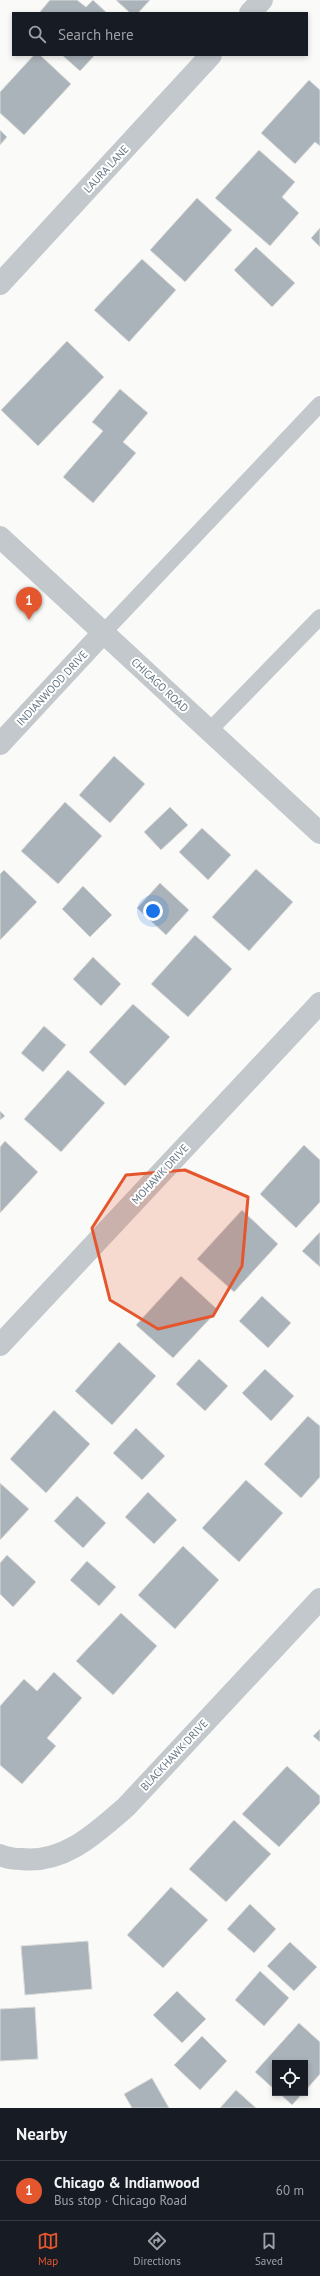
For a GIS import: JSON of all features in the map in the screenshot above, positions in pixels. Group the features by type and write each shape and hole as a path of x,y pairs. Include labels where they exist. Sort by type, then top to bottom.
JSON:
{"street":[{"path":"251,12 262,0"},
{"name":"LAURA LANE","path":"0,284 210,56"},
{"name":"CHICAGO ROAD","path":"0,537 320,834"},
{"name":"INDIANWOOD DRIVE","path":"0,744 103,633"},
{"name":"MOHAWK DRIVE","path":"0,1345 320,1003"},
{"name":"BLACKHAWK DRIVE","path":"0,1855 34,1861 61,1854 91,1838 126,1807 320,1599"}],"lane":[{"path":"103,633 320,404"},
{"path":"209,731 320,617"}],"highlighted area":[{"path":"185,1170 248,1197 242,1266 213,1316 158,1329 110,1300 92,1228 126,1175"}],"building":[{"path":"50,0 77,0 86,7 93,0 106,12 40,12"},
{"path":"116,0 150,0 139,12 129,12"},
{"path":"33,56 41,56 71,84 24,135 0,113 0,92"},
{"path":"63,56 94,56 80,71"},
{"path":"309,80 320,90 320,146 315,142 295,164 261,133"},
{"path":"0,130 7,137 0,145"},
{"path":"259,150 295,182 282,197 299,213 270,246 215,198"},
{"path":"197,198 232,230 185,282 150,250"},
{"path":"320,228 320,247 311,238"},
{"path":"256,247 295,283 272,307 234,270"},
{"path":"142,259 176,290 129,342 94,310"},
{"path":"67,341 104,377 38,446 1,410"},
{"path":"120,389 148,413 123,442 136,453 93,503 63,477 103,431 92,422"},
{"path":"114,756 145,784 110,823 79,795"},
{"path":"65,802 102,836 58,884 21,851"},
{"path":"170,807 188,825 161,850 144,832"},
{"path":"202,828 231,855 208,880 179,852"},
{"path":"256,869 293,902 249,951 212,917"},
{"path":"4,870 37,902 0,940 0,874"},
{"path":"160,883 189,910 166,935 137,908"},
{"path":"83,886 112,915 90,937 62,909"},
{"path":"195,935 232,969 188,1017 151,984"},
{"path":"93,957 121,984 101,1006 73,979"},
{"path":"133,1004 170,1037 125,1086 89,1052"},
{"path":"44,1026 66,1045 43,1072 21,1053"},
{"path":"68,1070 105,1103 61,1152 24,1119"},
{"path":"0,1111 5,1116 0,1120"},
{"path":"5,1141 38,1172 0,1213 0,1147"},
{"path":"304,1145 320,1160 320,1202 296,1228 260,1194"},
{"path":"242,1210 278,1244 234,1292 197,1259"},
{"path":"320,1232 320,1267 302,1251"},
{"path":"181,1276 218,1310 173,1358 136,1325"},
{"path":"262,1296 291,1323 268,1348 239,1321"},
{"path":"119,1342 156,1376 112,1425 75,1391"},
{"path":"199,1359 228,1386 205,1411 176,1384"},
{"path":"265,1369 294,1396 271,1421 242,1393"},
{"path":"54,1410 90,1444 46,1493 10,1459"},
{"path":"308,1416 320,1426 320,1477 301,1498 264,1464"},
{"path":"136,1428 165,1456 142,1480 113,1453"},
{"path":"246,1480 283,1513 239,1562 202,1528"},
{"path":"0,1483 29,1509 0,1540"},
{"path":"148,1492 177,1520 154,1544 125,1517"},
{"path":"77,1496 106,1523 83,1548 54,1521"},
{"path":"183,1546 219,1580 175,1629 138,1595"},
{"path":"7,1555 36,1582 13,1607 0,1594 0,1563"},
{"path":"87,1561 116,1587 99,1606 70,1580"},
{"path":"121,1613 157,1646 113,1695 76,1661"},
{"path":"54,1672 82,1698 47,1738 56,1746 22,1784 0,1765 0,1706 24,1679 37,1691"},
{"path":"320,1729 320,1742 313,1736"},
{"path":"287,1766 320,1796 320,1803 279,1847 242,1814"},
{"path":"234,1820 271,1854 226,1902 189,1869"},
{"path":"171,1887 208,1920 163,1968 127,1935"},
{"path":"250,1904 276,1929 254,1953 227,1929"},
{"path":"88,1941 92,1989 25,1995 21,1946"},
{"path":"290,1942 317,1967 294,1991 267,1966"},
{"path":"260,1971 289,1998 264,2026 235,2000"},
{"path":"177,1991 206,2019 182,2043 153,2015"},
{"path":"35,2007 38,2059 0,2061 0,2009"},
{"path":"299,2023 320,2042 320,2074 308,2088 308,2060 272,2060 272,2087 255,2072"},
{"path":"202,2036 227,2061 200,2090 174,2065"},
{"path":"152,2078 169,2108 132,2108 124,2094"},
{"path":"236,2090 256,2108 220,2108"},
{"path":"282,2096 300,2096 292,2105"}],"place":[{"name":"Chicago & Indianwood","path":"29,620"}]}
